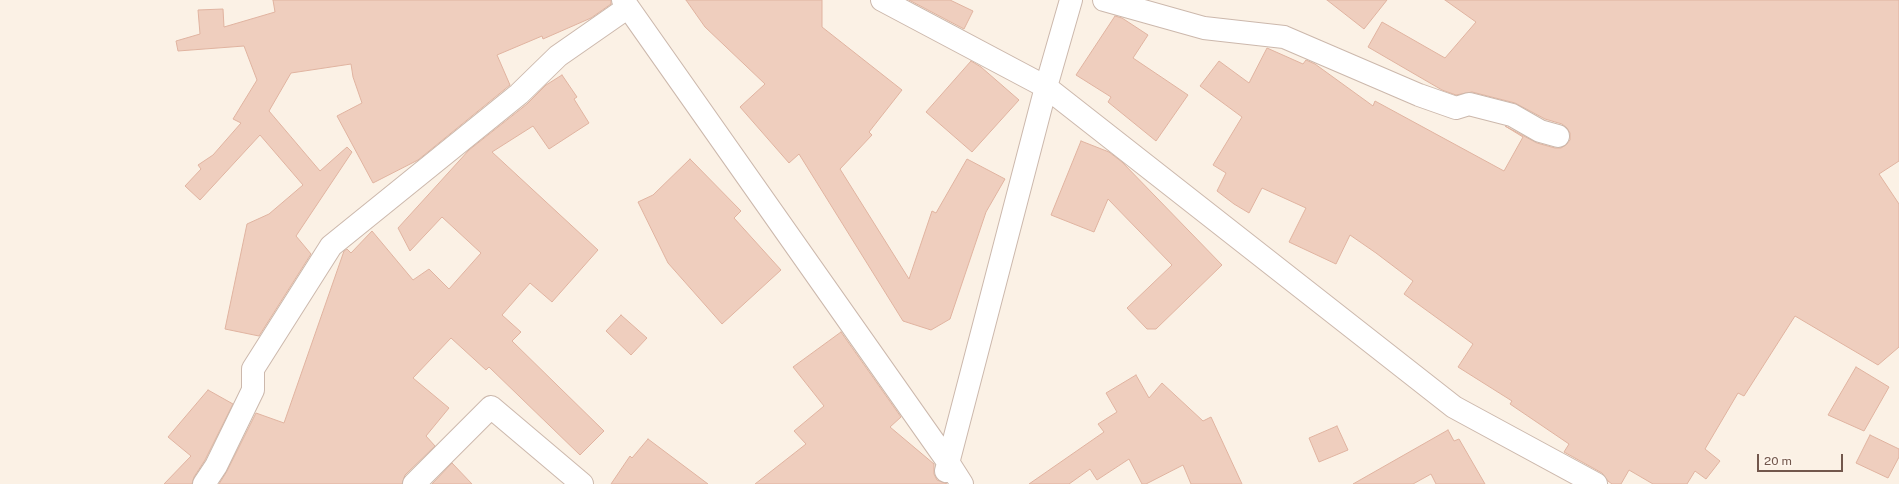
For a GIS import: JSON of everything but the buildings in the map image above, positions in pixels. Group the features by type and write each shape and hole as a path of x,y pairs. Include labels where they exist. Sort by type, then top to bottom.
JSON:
{"street":[{"path":"882,0 1046,87 1454,407 1596,484"},
{"path":"944,484 948,462 1046,87 1071,0"},
{"path":"1104,0 1204,28 1284,37 1419,95 1456,108 1470,104 1512,115 1540,131 1558,136"},
{"path":"204,484 216,466 253,390 253,369 331,246 519,94 558,56 625,4 962,484"},
{"path":"414,484 491,407 582,484"}]}
